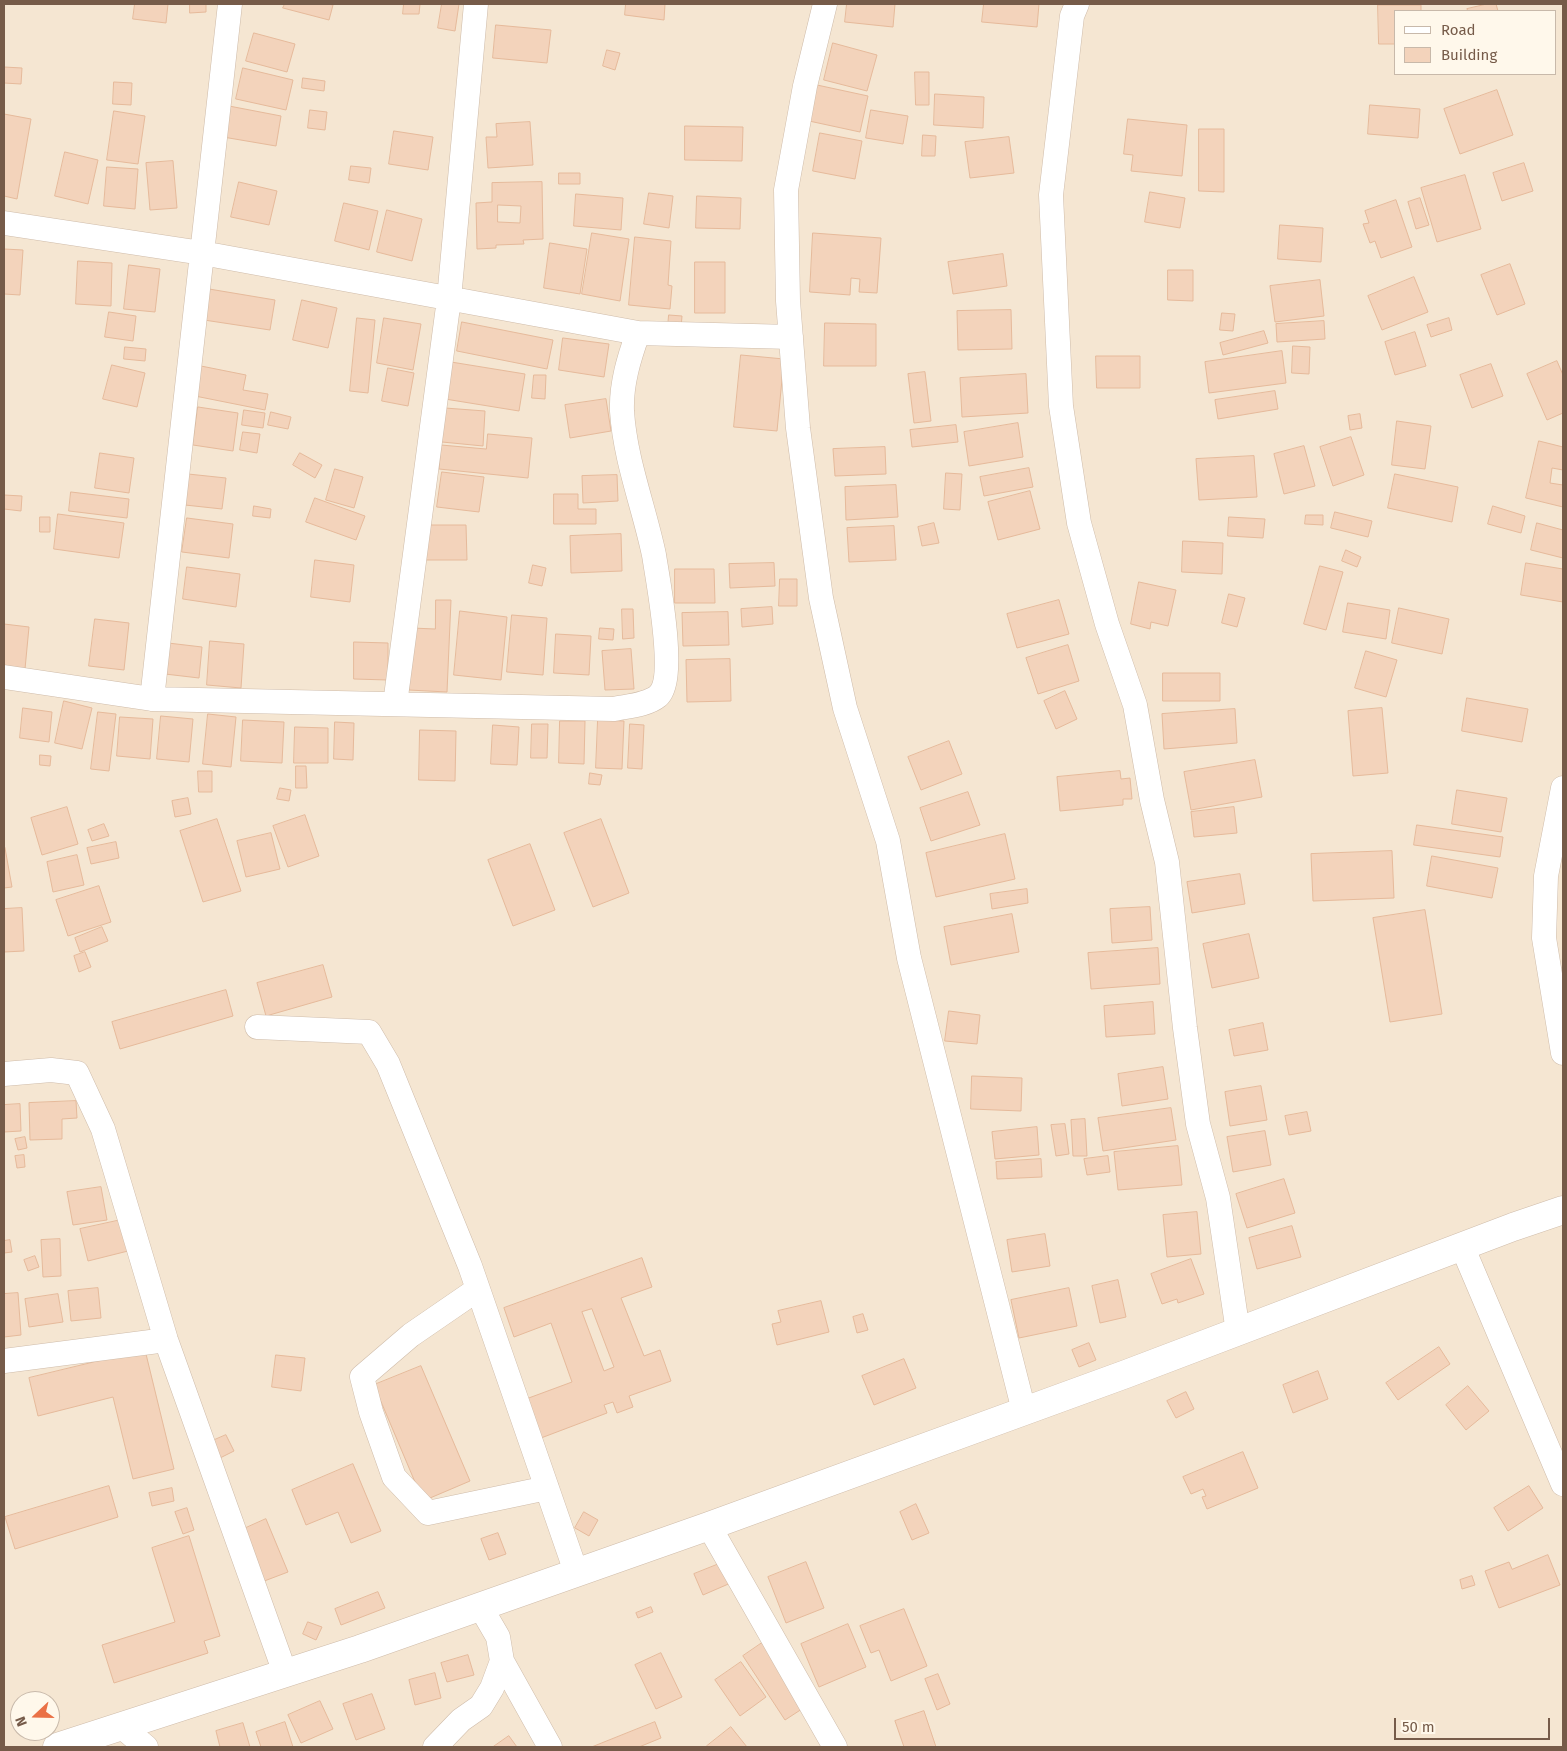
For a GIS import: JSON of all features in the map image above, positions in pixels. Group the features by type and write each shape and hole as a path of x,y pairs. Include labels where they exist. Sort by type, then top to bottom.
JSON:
{"street":[{"path":"152,699 230,4"},
{"path":"394,704 449,299 476,4"},
{"path":"825,4 805,86 786,190 788,301 798,428 823,608 845,708 888,841 909,958 1024,1411"},
{"path":"1076,4 1072,16 1051,195 1061,406 1079,523 1107,624 1135,705 1152,800 1167,862 1184,1028 1198,1124 1218,1198 1238,1332"},
{"path":"4,223 202,253 638,334 791,338"},
{"path":"4,677 152,699 614,709 644,702 658,696 665,684 668,653 654,555 629,458 622,410 624,376 638,334"},
{"path":"1563,788 1546,876 1544,938 1563,1053"},
{"path":"257,1027 369,1032 388,1064 478,1288 576,1572"},
{"path":"4,1074 51,1070 77,1073 103,1129 166,1340 285,1672"},
{"path":"57,1747 360,1649 709,1526 1238,1332 1462,1246 1563,1210"},
{"path":"1462,1246 1563,1484"},
{"path":"478,1288 411,1335 362,1377 371,1412 394,1477 428,1513 547,1488"},
{"path":"4,1361 166,1340"},
{"path":"709,1526 836,1747"},
{"path":"480,1606 498,1637 502,1661 550,1747"},
{"path":"434,1747 461,1720 481,1706 492,1688 502,1661"},
{"path":"121,1726 146,1747"}],"shaded area":[{"path":"4,4 1563,4 1563,1747 4,1747"}],"building":[{"path":"135,4 168,4 166,23 133,19"},
{"path":"190,4 206,4 206,12 190,13"},
{"path":"285,4 333,5 329,20 283,8"},
{"path":"404,4 420,4 419,14 403,14"},
{"path":"442,4 459,4 455,31 438,28"},
{"path":"626,4 665,4 664,20 625,15"},
{"path":"847,4 895,4 893,27 845,22"},
{"path":"984,4 1039,4 1037,27 982,22"},
{"path":"1487,4 1496,4 1498,10 1468,10"},
{"path":"1378,5 1421,5 1421,10 1394,10 1394,44 1379,44"},
{"path":"496,25 551,30 547,63 493,58"},
{"path":"254,33 295,44 287,72 246,61"},
{"path":"833,43 877,55 867,91 824,80"},
{"path":"607,50 620,53 615,70 603,66"},
{"path":"4,67 22,68 21,84 4,83"},
{"path":"243,68 293,80 286,110 236,99"},
{"path":"915,72 929,72 929,105 916,105"},
{"path":"303,78 325,81 324,91 302,88"},
{"path":"114,82 132,83 131,105 113,104"},
{"path":"817,85 868,96 860,132 809,121"},
{"path":"1497,90 1513,135 1460,154 1444,109"},
{"path":"935,94 984,97 983,128 934,125"},
{"path":"1370,105 1420,109 1418,138 1368,134"},
{"path":"229,106 281,116 276,146 223,137"},
{"path":"310,110 327,112 325,130 308,128"},
{"path":"871,110 908,116 903,144 866,138"},
{"path":"114,111 145,116 138,164 107,160"},
{"path":"4,114 31,119 17,199 4,196"},
{"path":"1128,119 1187,125 1182,176 1131,171 1133,155 1124,154"},
{"path":"530,122 533,165 488,168 486,137 497,137 496,124"},
{"path":"685,126 743,127 742,161 685,160"},
{"path":"1199,129 1224,129 1224,192 1199,191"},
{"path":"394,131 433,137 428,170 389,164"},
{"path":"820,133 862,141 855,179 813,171"},
{"path":"923,135 936,136 935,156 922,156"},
{"path":"1009,137 1014,173 970,178 965,142"},
{"path":"65,152 98,160 88,204 55,196"},
{"path":"173,161 177,208 150,210 146,163"},
{"path":"1524,163 1533,191 1502,201 1493,173"},
{"path":"351,166 371,168 369,183 349,180"},
{"path":"107,167 138,169 135,209 104,206"},
{"path":"559,173 580,173 580,184 559,184"},
{"path":"1465,175 1481,229 1437,242 1421,188"},
{"path":"239,182 277,191 269,225 231,217"},
{"path":"542,182 543,239 523,240 524,244 496,245 496,248 477,249 476,203 492,202 492,183","holes":["498,205 521,206 520,223 498,222"]},
{"path":"1150,192 1185,198 1180,228 1145,222"},
{"path":"649,193 673,196 669,228 644,224"},
{"path":"576,194 623,198 621,230 574,226"},
{"path":"697,196 741,198 740,229 696,228"},
{"path":"1420,198 1429,225 1416,229 1408,202"},
{"path":"1396,200 1412,247 1381,258 1375,241 1370,243 1363,224 1369,223 1365,211"},
{"path":"344,203 378,211 369,250 335,241"},
{"path":"387,210 422,219 412,261 377,252"},
{"path":"1280,225 1323,228 1321,262 1278,259"},
{"path":"592,233 629,239 620,301 582,294"},
{"path":"813,233 881,238 877,293 859,292 860,279 851,278 850,295 810,292"},
{"path":"635,237 671,241 668,285 672,286 670,309 629,305"},
{"path":"550,243 587,249 580,294 544,288"},
{"path":"4,249 23,250 20,295 4,294"},
{"path":"1003,254 1007,286 953,294 948,262"},
{"path":"78,261 112,263 111,306 76,304"},
{"path":"695,262 725,262 725,313 695,313"},
{"path":"1510,264 1525,304 1497,315 1481,275"},
{"path":"129,265 160,269 155,312 124,309"},
{"path":"1168,270 1193,270 1193,301 1168,300"},
{"path":"1414,277 1428,312 1382,330 1368,296"},
{"path":"1320,280 1324,316 1275,322 1270,286"},
{"path":"209,289 275,300 270,330 204,320"},
{"path":"302,300 337,308 328,348 293,340"},
{"path":"1011,310 1012,349 958,350 957,311"},
{"path":"109,312 136,316 133,341 105,337"},
{"path":"1222,313 1235,314 1233,331 1220,330"},
{"path":"669,315 682,316 681,328 668,327"},
{"path":"357,318 375,320 368,393 350,391"},
{"path":"384,318 421,324 413,370 377,363"},
{"path":"1449,318 1452,330 1431,337 1427,325"},
{"path":"1324,321 1325,339 1277,342 1276,324"},
{"path":"462,322 553,340 547,369 457,351"},
{"path":"825,323 876,324 876,366 824,366"},
{"path":"1264,331 1268,343 1223,355 1220,343"},
{"path":"1415,332 1426,366 1395,375 1385,342"},
{"path":"563,338 609,344 604,377 559,370"},
{"path":"1293,346 1310,347 1309,374 1292,373"},
{"path":"125,347 146,349 145,361 124,359"},
{"path":"1282,351 1286,383 1209,393 1205,362"},
{"path":"741,355 784,359 777,431 734,427"},
{"path":"1096,356 1140,356 1140,388 1097,388"},
{"path":"1557,361 1563,375 1563,413 1547,420 1527,374"},
{"path":"451,362 525,374 519,411 445,399"},
{"path":"1491,364 1503,396 1472,408 1460,375"},
{"path":"112,365 145,373 137,407 103,399"},
{"path":"201,366 246,375 243,390 268,394 265,410 195,396"},
{"path":"388,368 414,373 408,406 382,401"},
{"path":"925,372 931,421 914,423 908,374"},
{"path":"1026,374 1028,413 962,417 960,378"},
{"path":"534,375 546,375 545,399 532,398"},
{"path":"1275,391 1278,409 1218,419 1215,400"},
{"path":"606,399 611,431 570,438 565,405"},
{"path":"198,407 238,413 233,451 193,445"},
{"path":"445,408 485,411 483,446 442,442"},
{"path":"244,410 265,413 263,428 242,425"},
{"path":"271,412 291,417 288,429 268,425"},
{"path":"1360,414 1362,428 1350,430 1348,416"},
{"path":"1397,421 1431,426 1425,469 1392,465"},
{"path":"1018,423 1023,457 969,466 964,432"},
{"path":"956,425 958,442 912,447 910,430"},
{"path":"243,432 260,434 257,453 240,450"},
{"path":"488,434 532,438 528,478 439,469 441,445 486,449"},
{"path":"1351,437 1364,475 1333,486 1320,447"},
{"path":"1539,441 1563,447 1563,470 1552,468 1550,483 1563,485 1563,507 1526,498"},
{"path":"1304,446 1315,486 1284,494 1274,454"},
{"path":"885,447 886,474 835,476 833,449"},
{"path":"100,453 134,458 129,493 95,488"},
{"path":"300,453 322,465 315,478 293,465"},
{"path":"1254,456 1257,497 1199,500 1196,459"},
{"path":"1029,468 1033,487 984,496 980,477"},
{"path":"335,469 363,477 354,508 326,500"},
{"path":"442,472 484,477 479,512 437,507"},
{"path":"946,473 962,474 960,510 944,509"},
{"path":"188,474 226,478 222,509 185,505"},
{"path":"1395,474 1458,487 1452,522 1388,508"},
{"path":"617,475 618,501 583,503 582,476"},
{"path":"896,485 898,517 846,520 845,487"},
{"path":"1030,491 1040,529 998,540 988,502"},
{"path":"71,492 129,499 127,518 69,511"},
{"path":"554,494 578,494 578,509 596,509 596,524 554,524"},
{"path":"4,495 22,496 21,511 4,509"},
{"path":"315,498 365,516 356,540 306,522"},
{"path":"254,506 271,509 270,518 253,516"},
{"path":"1493,506 1525,516 1521,533 1488,524"},
{"path":"1335,512 1372,521 1368,537 1331,528"},
{"path":"58,514 124,523 119,558 54,549"},
{"path":"1306,515 1323,515 1323,525 1305,524"},
{"path":"40,517 50,517 50,532 40,532"},
{"path":"1229,517 1265,519 1263,538 1228,536"},
{"path":"187,518 233,524 229,558 182,552"},
{"path":"934,523 939,543 922,546 918,527"},
{"path":"1537,523 1563,530 1563,558 1531,550"},
{"path":"423,525 466,525 467,560 423,560"},
{"path":"894,526 896,560 849,562 847,528"},
{"path":"621,534 622,571 571,573 570,536"},
{"path":"1183,541 1223,543 1222,574 1182,572"},
{"path":"1346,550 1361,557 1357,567 1342,561"},
{"path":"315,560 354,565 350,602 311,597"},
{"path":"774,563 775,586 730,588 729,564"},
{"path":"1526,563 1563,569 1563,602 1521,595"},
{"path":"533,565 546,568 542,586 529,583"},
{"path":"1320,566 1343,572 1326,630 1304,624"},
{"path":"187,567 240,574 236,607 183,599"},
{"path":"675,569 714,569 715,603 675,603"},
{"path":"780,579 797,579 797,606 779,606"},
{"path":"1139,582 1176,590 1168,626 1151,622 1150,629 1131,624"},
{"path":"1229,594 1245,598 1237,627 1222,623"},
{"path":"436,600 451,600 447,692 409,690 412,628 435,629"},
{"path":"1059,600 1069,634 1017,648 1007,614"},
{"path":"1348,603 1390,610 1386,639 1343,632"},
{"path":"772,607 773,624 742,627 741,609"},
{"path":"1399,608 1449,619 1442,654 1392,643"},
{"path":"622,609 633,609 634,638 623,639"},
{"path":"460,611 507,617 501,680 454,675"},
{"path":"728,612 729,645 683,646 682,613"},
{"path":"512,615 547,618 543,675 507,672"},
{"path":"95,619 129,623 124,670 89,666"},
{"path":"4,624 29,627 25,669 4,667"},
{"path":"600,628 614,629 613,640 599,639"},
{"path":"556,634 591,636 589,675 554,673"},
{"path":"210,641 244,644 241,688 207,685"},
{"path":"354,642 388,643 388,680 354,679"},
{"path":"168,643 202,647 199,678 165,674"},
{"path":"1068,645 1079,681 1038,694 1026,658"},
{"path":"631,649 634,689 605,690 602,651"},
{"path":"1366,651 1397,660 1386,697 1355,688"},
{"path":"730,659 731,701 687,702 686,660"},
{"path":"1163,673 1220,673 1220,701 1163,701"},
{"path":"1065,691 1077,719 1056,729 1044,701"},
{"path":"1467,698 1528,709 1522,742 1462,731"},
{"path":"64,701 92,708 82,749 55,743"},
{"path":"23,708 52,712 49,742 20,738"},
{"path":"1382,708 1388,773 1353,776 1348,711"},
{"path":"1235,709 1237,743 1164,749 1162,714"},
{"path":"98,712 116,714 109,771 91,769"},
{"path":"208,714 236,717 231,767 203,764"},
{"path":"161,716 193,719 189,762 157,759"},
{"path":"120,717 153,719 150,759 117,756"},
{"path":"243,720 284,722 282,763 241,761"},
{"path":"598,720 624,721 622,769 596,768"},
{"path":"560,721 585,721 584,764 559,763"},
{"path":"335,722 354,723 353,760 334,759"},
{"path":"532,724 548,724 547,758 531,758"},
{"path":"630,724 644,725 642,769 628,768"},
{"path":"493,725 519,727 517,765 491,764"},
{"path":"295,727 328,728 328,763 294,763"},
{"path":"420,730 456,731 455,781 419,780"},
{"path":"949,741 962,774 921,790 908,757"},
{"path":"40,755 51,756 50,766 40,765"},
{"path":"1255,760 1262,797 1191,810 1184,772"},
{"path":"296,766 306,766 307,788 296,788"},
{"path":"198,771 212,771 212,792 199,792"},
{"path":"1120,771 1121,779 1130,778 1132,799 1123,799 1123,805 1060,811 1057,777"},
{"path":"590,773 602,775 600,785 589,784"},
{"path":"280,788 291,790 289,801 277,799"},
{"path":"1457,790 1507,798 1501,832 1452,824"},
{"path":"968,792 980,825 931,841 920,808"},
{"path":"188,798 191,814 175,817 172,801"},
{"path":"67,807 78,844 42,855 31,818"},
{"path":"1234,807 1237,833 1194,837 1191,812"},
{"path":"305,815 319,856 288,867 273,826"},
{"path":"217,819 241,891 203,902 180,831"},
{"path":"601,819 629,893 593,907 564,833"},
{"path":"104,824 109,836 92,841 88,830"},
{"path":"1417,825 1503,837 1500,857 1414,845"},
{"path":"271,833 280,869 246,877 237,841"},
{"path":"1005,834 1015,879 936,897 926,853"},
{"path":"116,842 119,858 91,864 87,848"},
{"path":"530,844 555,910 513,926 488,860"},
{"path":"4,849 12,887 4,888"},
{"path":"1392,851 1394,898 1313,901 1311,854"},
{"path":"77,855 84,885 53,892 47,862"},
{"path":"1432,856 1498,868 1492,898 1427,886"},
{"path":"1240,874 1245,904 1192,913 1187,882"},
{"path":"99,886 111,922 68,936 56,900"},
{"path":"1027,889 1028,903 992,909 990,894"},
{"path":"1150,907 1152,940 1112,943 1110,909"},
{"path":"22,908 24,951 4,952 4,909"},
{"path":"1425,910 1442,1014 1390,1022 1373,918"},
{"path":"1012,914 1019,952 951,965 944,927"},
{"path":"102,927 108,941 80,952 75,938"},
{"path":"1249,934 1259,978 1212,988 1203,944"},
{"path":"1158,948 1160,984 1091,989 1088,953"},
{"path":"85,952 91,967 79,972 74,956"},
{"path":"323,965 332,997 266,1016 257,983"},
{"path":"226,990 233,1016 120,1049 112,1022"},
{"path":"1153,1002 1155,1034 1106,1037 1104,1006"},
{"path":"949,1011 980,1015 977,1044 945,1041"},
{"path":"1263,1023 1268,1050 1234,1056 1229,1030"},
{"path":"1163,1067 1168,1099 1122,1106 1118,1074"},
{"path":"972,1076 1022,1078 1021,1111 971,1109"},
{"path":"1261,1086 1267,1120 1230,1126 1225,1092"},
{"path":"76,1101 77,1118 62,1119 62,1139 30,1140 29,1103"},
{"path":"20,1104 21,1131 4,1132 4,1105"},
{"path":"1171,1108 1176,1140 1103,1151 1098,1118"},
{"path":"1307,1112 1311,1131 1289,1135 1285,1116"},
{"path":"1085,1119 1087,1156 1073,1156 1071,1120"},
{"path":"1065,1124 1069,1154 1056,1156 1051,1125"},
{"path":"1037,1127 1039,1155 995,1159 992,1132"},
{"path":"1265,1131 1271,1165 1233,1172 1227,1137"},
{"path":"25,1137 27,1148 18,1150 15,1139"},
{"path":"1178,1146 1182,1185 1118,1190 1114,1152"},
{"path":"24,1155 25,1167 17,1168 15,1156"},
{"path":"1108,1156 1110,1172 1087,1175 1084,1159"},
{"path":"1041,1159 1042,1177 997,1179 996,1162"},
{"path":"1284,1179 1295,1213 1247,1228 1236,1194"},
{"path":"101,1187 107,1220 73,1225 67,1192"},
{"path":"1197,1212 1201,1254 1167,1257 1163,1215"},
{"path":"121,1220 128,1251 88,1261 80,1229"},
{"path":"1292,1226 1301,1257 1257,1269 1249,1238"},
{"path":"1045,1234 1050,1266 1012,1272 1007,1240"},
{"path":"60,1239 61,1276 43,1277 41,1240"},
{"path":"10,1240 12,1252 4,1253 4,1241"},
{"path":"35,1256 39,1267 28,1271 24,1260"},
{"path":"642,1258 652,1287 621,1298 644,1356 660,1350 671,1381 629,1396 633,1407 617,1413 613,1402 604,1405 607,1413 541,1438 526,1399 572,1382 551,1323 514,1337 504,1308","holes":["592,1309 614,1367 604,1371 582,1312"]},
{"path":"1191,1259 1204,1294 1178,1303 1177,1299 1162,1304 1151,1274"},
{"path":"1118,1280 1126,1317 1100,1323 1092,1286"},
{"path":"98,1288 101,1318 71,1321 68,1291"},
{"path":"1069,1288 1077,1326 1019,1338 1011,1300"},
{"path":"18,1293 21,1335 4,1337 4,1294"},
{"path":"58,1294 63,1322 29,1327 25,1299"},
{"path":"821,1301 829,1332 777,1345 772,1324 781,1322 778,1311"},
{"path":"863,1314 868,1330 857,1333 853,1317"},
{"path":"1089,1343 1096,1360 1079,1367 1072,1350"},
{"path":"1439,1347 1450,1364 1398,1400 1386,1383"},
{"path":"145,1350 174,1469 133,1479 113,1397 38,1416 29,1378"},
{"path":"276,1355 305,1358 301,1391 272,1387"},
{"path":"904,1359 916,1388 874,1405 862,1376"},
{"path":"421,1366 470,1481 423,1501 374,1385"},
{"path":"1318,1371 1328,1399 1293,1413 1283,1385"},
{"path":"1468,1386 1489,1411 1466,1430 1446,1405"},
{"path":"1186,1392 1194,1409 1176,1418 1167,1401"},
{"path":"226,1435 234,1451 218,1459 210,1442"},
{"path":"1243,1452 1258,1488 1207,1509 1202,1497 1206,1496 1203,1489 1191,1494 1183,1477"},
{"path":"353,1464 381,1531 351,1543 338,1512 306,1525 292,1490"},
{"path":"109,1486 118,1517 15,1549 5,1517"},
{"path":"1529,1486 1543,1508 1508,1531 1494,1508"},
{"path":"172,1488 174,1501 152,1506 149,1493"},
{"path":"916,1504 929,1533 912,1540 900,1512"},
{"path":"187,1508 194,1530 183,1534 175,1512"},
{"path":"584,1512 598,1520 589,1536 575,1528"},
{"path":"266,1519 288,1572 259,1583 237,1532"},
{"path":"498,1533 506,1554 489,1560 481,1539"},
{"path":"189,1536 220,1636 204,1641 208,1653 114,1683 102,1645 175,1622 152,1548"},
{"path":"1548,1555 1560,1585 1499,1608 1485,1571 1509,1562 1512,1569"},
{"path":"724,1562 733,1582 703,1595 694,1574"},
{"path":"806,1562 824,1608 786,1623 768,1577"},
{"path":"1472,1576 1475,1585 1462,1589 1460,1580"},
{"path":"378,1592 385,1608 341,1625 335,1609"},
{"path":"651,1607 653,1612 638,1618 636,1613"},
{"path":"904,1609 927,1666 891,1681 879,1650 871,1653 860,1626"},
{"path":"308,1622 322,1627 316,1640 303,1634"},
{"path":"848,1624 866,1667 819,1687 801,1644"},
{"path":"762,1643 805,1707 785,1720 743,1656"},
{"path":"661,1653 682,1697 656,1709 635,1665"},
{"path":"468,1655 474,1675 447,1682 441,1663"},
{"path":"741,1662 766,1697 740,1716 715,1680"},
{"path":"435,1673 441,1698 415,1705 409,1680"},
{"path":"938,1674 950,1704 937,1710 925,1679"},
{"path":"372,1694 385,1729 356,1740 343,1704"},
{"path":"320,1701 333,1729 301,1743 288,1715"},
{"path":"924,1711 936,1747 904,1747 895,1721"},
{"path":"285,1722 293,1747 261,1747 256,1732"},
{"path":"655,1722 661,1738 639,1747 592,1747"},
{"path":"243,1723 250,1747 220,1747 216,1731"},
{"path":"731,1727 747,1747 707,1746"},
{"path":"509,1736 517,1747 493,1747"}]}
